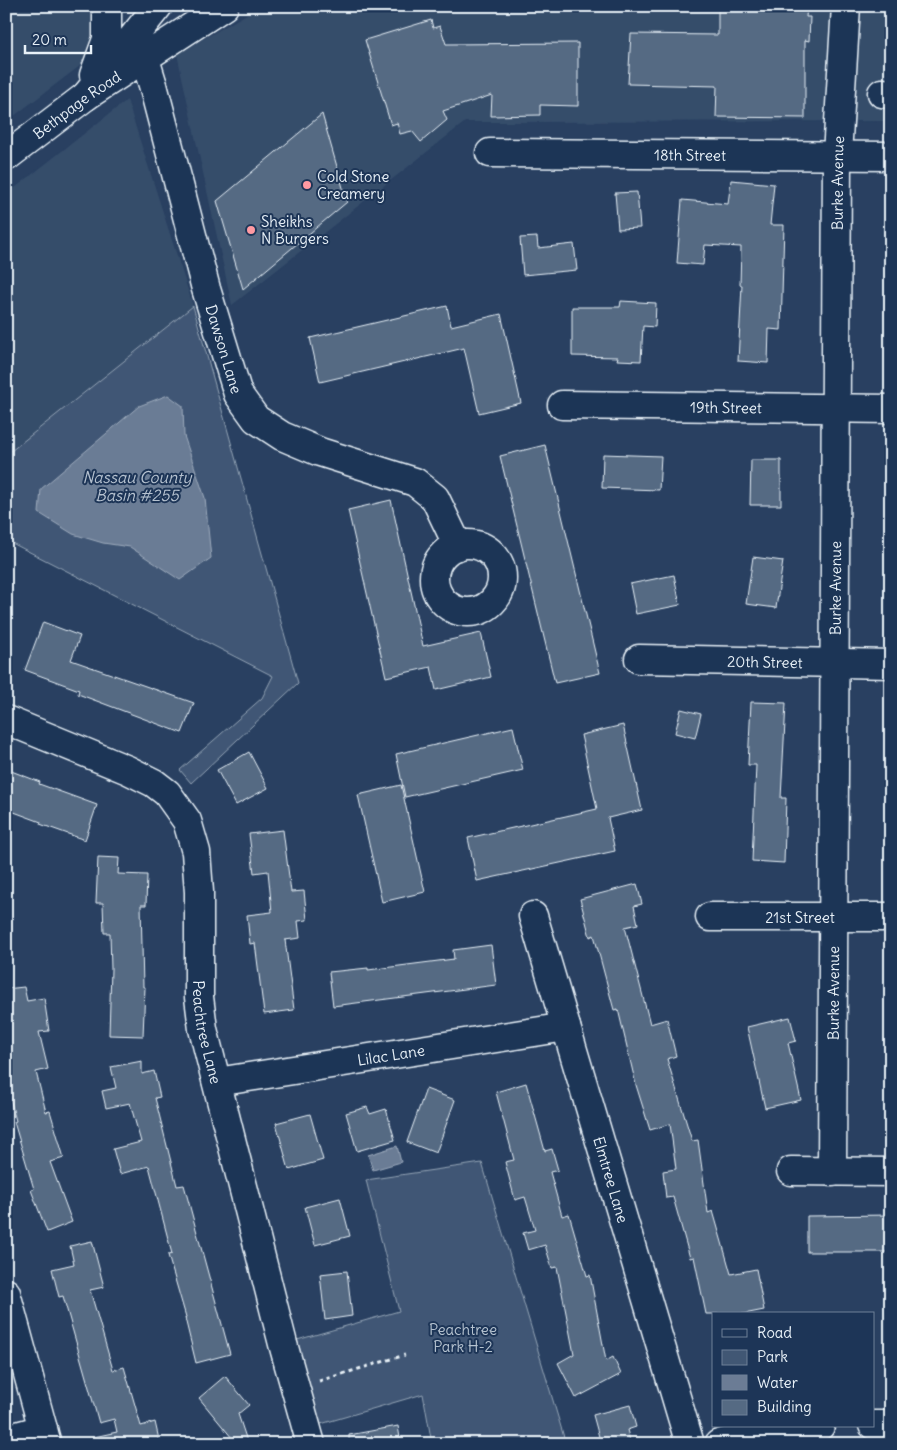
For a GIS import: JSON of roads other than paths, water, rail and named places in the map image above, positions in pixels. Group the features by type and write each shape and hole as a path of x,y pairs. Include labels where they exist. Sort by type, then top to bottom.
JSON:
{"street":[{"path":"86,96 107,39 107,6"},
{"name":"Bethpage Road","path":"6,157 86,96 141,45 158,6"},
{"path":"141,45 224,6"},
{"name":"Burke Avenue","path":"832,1172 837,155 846,6"},
{"name":"Dawson Lane","path":"141,45 206,289 238,394 256,419 282,436 320,452 415,482 435,498 458,546"},
{"name":"18th Street","path":"490,153 891,156"},
{"name":"19th Street","path":"562,405 891,409"},
{"name":"20th Street","path":"639,659 891,664"},
{"name":"Peachtree Lane","path":"6,720 154,782 167,793 187,821 196,852 199,892 199,998 204,1028 216,1082 295,1389 311,1444"},
{"name":"Elmtree Lane","path":"533,916 690,1444"},
{"name":"21st Street","path":"710,917 891,917"},
{"name":"Lilac Lane","path":"216,1082 566,1027"},
{"path":"791,1171 891,1172"},
{"path":"6,1293 45,1437 6,1440"},
{"path":"874,1425 891,1425"},
{"path":"718,1444 764,1431 798,1428"}],"water":[{"name":"Nassau County Basin #255","path":"168,395 183,406 184,436 205,498 211,558 180,580 130,547 103,543 73,534 39,513 41,489 139,406"},
{"path":"397,1146 401,1162 373,1170 368,1155"}],"place":[{"name":"Cold Stone Creamery","path":"307,185"},
{"name":"Sheikhs N Burgers","path":"251,230"}],"park label":[{"name":"Peachtree Park H-2","path":"463,1338"}]}
